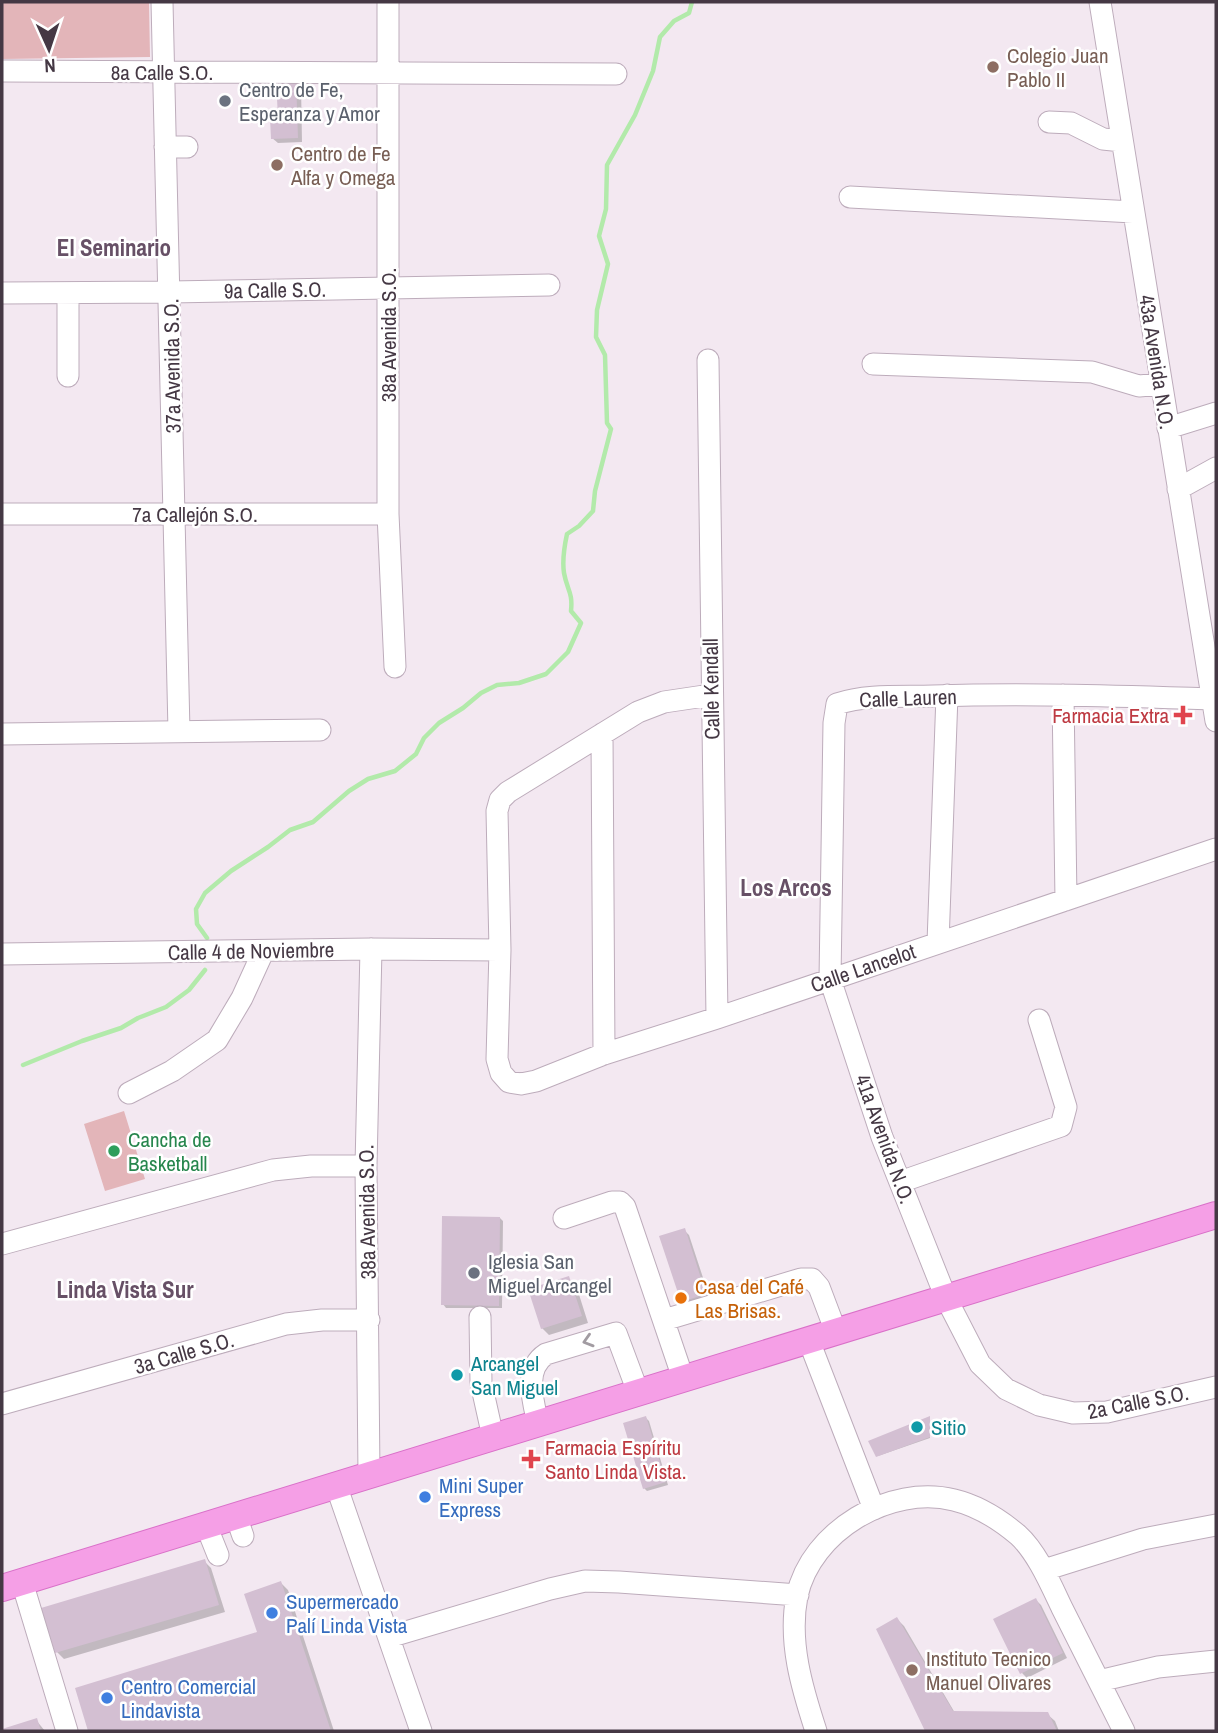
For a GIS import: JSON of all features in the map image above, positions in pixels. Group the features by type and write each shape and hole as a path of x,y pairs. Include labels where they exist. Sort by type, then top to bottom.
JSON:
{"main road":[{"path":"12,1585 206,1525 239,1526 336,1485 1216,1215"}],"street":[{"name":"37a Avenida S.O.","path":"162,2 179,731"},
{"name":"38a Avenida S.O.","path":"388,2 388,514 395,667"},
{"name":"43a Avenida N.O.","path":"1100,2 1216,721"},
{"name":"8a Calle S.O.","path":"2,72 616,74"},
{"path":"1049,122 1071,123 1103,139 1122,141"},
{"path":"165,147 187,147"},
{"path":"850,197 1133,212"},
{"name":"9a Calle S.O.","path":"2,293 548,285"},
{"path":"68,293 68,376"},
{"name":"Calle Kendall","path":"708,360 717,1018"},
{"path":"873,364 1092,372 1139,386 1161,384"},
{"path":"1168,428 1216,413"},
{"path":"1178,489 1216,468"},
{"name":"7a Callejón S.O.","path":"2,514 388,514"},
{"path":"499,950 497,811 500,800 508,792 638,712 664,702 711,695"},
{"path":"938,943 947,695"},
{"name":"Calle Lauren","path":"830,979 834,723 837,704 853,698 947,695 1213,698"},
{"path":"1063,695 1066,900"},
{"path":"2,734 320,730"},
{"path":"602,734 604,1054"},
{"name":"Calle Lancelot","path":"499,950 497,1059 501,1073 509,1082 521,1084 1216,849"},
{"name":"38a Avenida S.O.","path":"369,1475 366,1166 371,949"},
{"name":"Calle 4 de Noviembre","path":"2,954 499,950"},
{"path":"128,1093 172,1071 216,1040 242,998 263,952"},
{"name":"41a Avenida N.O.","path":"830,979 882,1137 946,1297"},
{"path":"900,1182 1061,1126 1066,1107 1039,1020"},
{"path":"2,1244 273,1170 312,1166 366,1166"},
{"path":"564,1218 612,1202 620,1202 625,1207 683,1378"},
{"path":"664,1320 801,1279 812,1279 819,1287 836,1332"},
{"name":"2a Calle S.O.","path":"946,1297 980,1364 1006,1389 1039,1405 1073,1413 1107,1412 1216,1387"},
{"path":"480,1317 481,1382 493,1437"},
{"name":"3a Calle S.O.","path":"2,1404 286,1324 322,1320 369,1320"},
{"path":"538,1423 532,1383 533,1368 537,1360 546,1354 615,1333 638,1392"},
{"path":"809,1341 874,1509"},
{"path":"336,1485 421,1731"},
{"path":"810,1730 794,1637 797,1595 809,1567 826,1542 849,1522 874,1509 912,1498 952,1500 990,1513 1021,1538 1044,1570 1124,1731"},
{"path":"206,1525 218,1555"},
{"path":"1044,1570 1143,1539 1216,1525"},
{"path":"389,1637 585,1581 797,1595"},
{"path":"12,1585 67,1731"},
{"path":"1099,1681 1158,1667 1216,1661"}],"shaded area":[{"path":"2,2 149,2 150,57 2,59"},
{"name":"Cancha de Basketball","path":"124,1111 145,1179 105,1191 84,1124"}],"building":[{"path":"296,78 298,138 271,139 270,118 278,118 276,79"},
{"name":"Iglesia San Miguel Arcangel","path":"442,1216 500,1217 499,1306 441,1305"},
{"path":"685,1228 706,1294 681,1302 659,1236"},
{"path":"569,1276 582,1316 541,1329 528,1289"},
{"path":"646,1416 666,1482 643,1489 623,1423"},
{"name":"Sitio","path":"930,1416 930,1437 876,1457 868,1441"},
{"path":"205,1559 219,1605 55,1653 41,1608"},
{"path":"281,1581 331,1731 88,1731 75,1688 257,1632 244,1594"},
{"path":"1036,1598 1063,1653 1020,1674 993,1619"},
{"name":"Instituto Tecnico Manuel Olivares","path":"897,1617 953,1711 1048,1712 1057,1731 925,1731 876,1629"},
{"path":"37,1718 41,1731 2,1731 2,1729"}],"waterway":[{"path":"207,938 197,924 196,909 205,893 231,871 290,830 313,822 349,791 368,779 395,771 416,754 424,738 439,723 481,693 497,685 519,683 546,674 568,652 581,623 571,611 564,573 566,539 567,534 593,511 595,491 611,429 607,423 605,355 596,337 597,310 608,264 599,236 606,209 607,165 635,115 653,71 660,37 674,21 689,13 692,2"},
{"path":"23,1065 121,1028 166,1007 189,990 205,970"}],"place":[{"name":"Colegio Juan Pablo II","path":"993,67"},
{"name":"Centro de Fe, Esperanza y Amor","path":"225,101"},
{"name":"Centro de Fe Alfa y Omega","path":"277,165"},
{"name":"Farmacia Extra","path":"1183,715"},
{"name":"Cancha de Basketball","path":"114,1151"},
{"name":"Iglesia San Miguel Arcangel","path":"474,1273"},
{"name":"Casa del Café Las Brisas.","path":"681,1298"},
{"name":"Arcangel San Miguel","path":"457,1375"},
{"name":"Sitio","path":"917,1427"},
{"name":"Farmacia Espíritu Santo Linda Vista.","path":"531,1459"},
{"name":"Mini Super Express","path":"425,1497"},
{"name":"Supermercado Palí Linda Vista","path":"272,1613"},
{"name":"Instituto Tecnico Manuel Olivares","path":"912,1670"},
{"name":"Centro Comercial Lindavista","path":"107,1698"}],"district":[{"name":"El Seminario","path":"114,247"},
{"name":"Los Arcos","path":"786,887"},
{"name":"Linda Vista Sur","path":"125,1289"}]}
